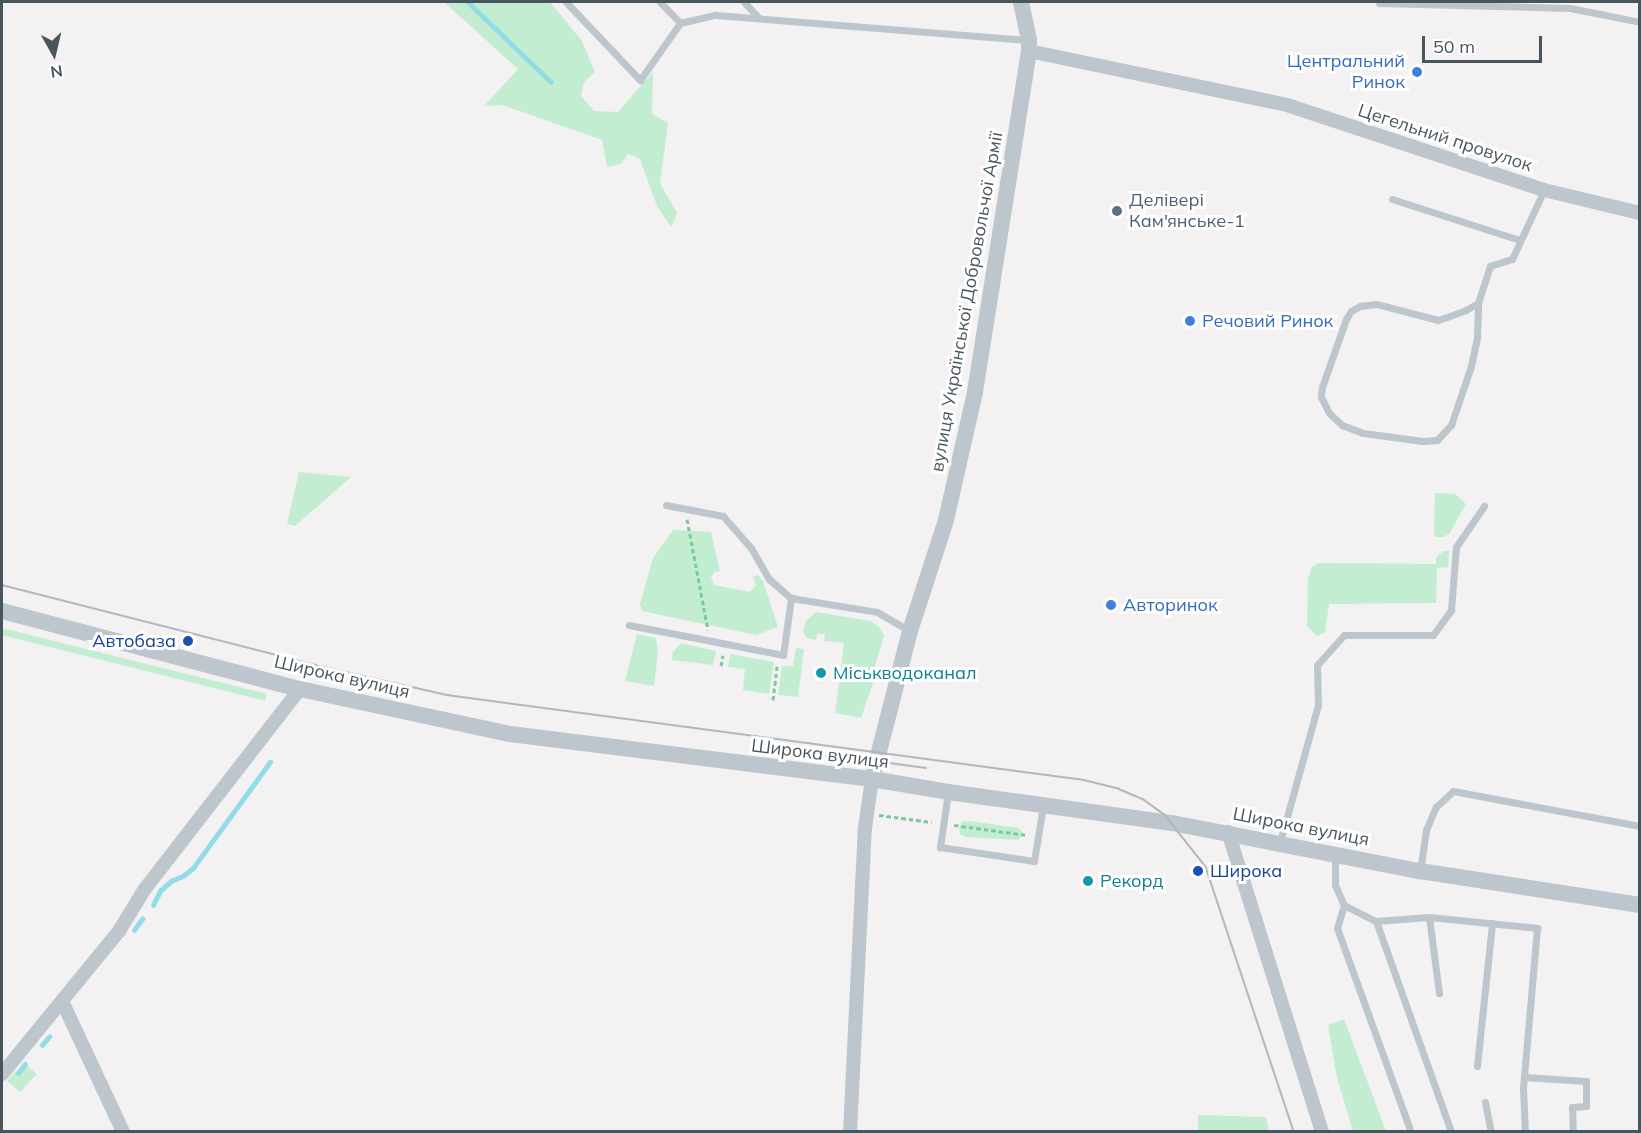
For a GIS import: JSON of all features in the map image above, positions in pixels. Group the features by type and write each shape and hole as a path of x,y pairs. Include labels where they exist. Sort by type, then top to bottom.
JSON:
{"street":[{"name":"вулиця Української Добровольчої Армії","path":"872,779 910,631 946,520 962,461 975,392 1029,45 1021,2"},
{"name":"Цегельний провулок","path":"1029,45 1287,105 1544,190 1640,213"},
{"name":"Широка вулиця","path":"2,611 300,689 510,734 872,779 1228,832 1420,871 1640,905"},
{"path":"2,1074 119,931 144,890 300,689"},
{"path":"850,1131 866,828 872,779"},
{"path":"1228,832 1322,1131"},
{"path":"62,1001 123,1131"}],"lane":[{"path":"566,2 640,80 680,23 716,15 1029,45"},
{"path":"660,2 680,23"},
{"path":"744,2 759,18"},
{"path":"1379,3 1570,8 1640,22"},
{"path":"1478,303 1467,310 1438,320 1376,304 1360,306 1352,311 1346,319 1322,387 1322,397 1329,413 1342,425 1363,433 1422,441 1437,440 1451,425 1470,366 1477,337 1478,303 1490,266 1512,259 1544,190"},
{"path":"1392,199 1520,240"},
{"path":"666,505 723,516 751,548 769,579 791,598 877,612 910,631"},
{"path":"1280,842 1318,705 1317,665 1344,635 1433,635 1451,610 1456,547 1484,506"},
{"path":"629,625 783,655 791,598"},
{"path":"1420,871 1426,830 1436,807 1453,791 1640,826"},
{"path":"948,792 940,847 1034,861 1043,806"},
{"path":"1335,853 1335,885 1344,905 1376,921 1429,917 1537,928 1524,1077 1525,1131"},
{"path":"1344,905 1337,928 1411,1131"},
{"path":"1429,917 1440,993"},
{"path":"1376,921 1451,1131"},
{"path":"1477,1066 1492,923"},
{"path":"1524,1077 1586,1081 1586,1106 1572,1107 1573,1131"},
{"path":"1485,1102 1491,1131"}],"path":[{"path":"685,509 710,641"},
{"path":"773,700 779,655"}],"green space":[{"path":"444,2 550,2 582,41 595,72 584,82 581,96 594,111 618,112 653,72 652,114 668,123 660,183 677,213 671,227 657,206 640,159 628,154 621,164 607,167 602,140 502,105 484,106 518,69"},
{"path":"299,472 351,477 295,526 287,524"},
{"path":"1435,493 1455,494 1466,504 1449,534 1443,537 1436,537 1434,533"},
{"path":"673,530 711,532 720,571 715,572 711,577 714,585 750,592 756,585 753,577 758,575 763,581 778,627 756,635 642,611 640,604 653,558"},
{"path":"1443,551 1449,551 1448,567 1437,568 1436,603 1329,604 1325,632 1317,636 1307,626 1308,579 1312,567 1318,563 1436,564 1436,558"},
{"path":"816,612 871,621 880,628 884,636 872,676 873,683 861,718 835,713 844,643 824,641 825,634 817,634 816,640 806,638 803,631 806,621"},
{"path":"2,628 267,694 265,701 2,635"},
{"path":"637,634 656,638 658,652 654,686 625,681"},
{"path":"681,643 716,651 713,665 672,660 673,652"},
{"path":"796,648 804,649 798,697 778,695 782,666 793,666"},
{"path":"730,654 774,662 769,694 743,690 745,669 728,667"},
{"path":"962,822 1019,828 1024,835 1018,840 966,837 960,834 959,828"},
{"path":"1344,1019 1386,1131 1353,1131 1337,1078 1328,1025"},
{"path":"27,1066 37,1074 20,1092 7,1081 16,1071 19,1074"},
{"path":"1198,1115 1266,1117 1269,1131 1198,1131"}],"waterway":[{"path":"468,2 551,82"},
{"path":"153,905 160,891 171,881 183,876 193,868 270,762"},
{"path":"134,930 142,919"},
{"path":"42,1045 49,1037"},
{"path":"18,1073 25,1064"}],"tram line":[{"path":"2,585 315,665 447,695 1084,780 1119,789 1143,799 1165,815 1206,867 1294,1132"},
{"path":"831,755 926,768"}],"place":[{"name":"Центральний Ринок","path":"1417,72"},
{"name":"Делівері Кам'янське-1","path":"1117,211"},
{"name":"Речовий Ринок","path":"1190,321"},
{"name":"Авторинок","path":"1111,605"},
{"name":"Автобаза","path":"188,641"},
{"name":"Міськводоканал","path":"821,673"},
{"name":"Широка","path":"1198,871"},
{"name":"Рекорд","path":"1088,881"}]}
